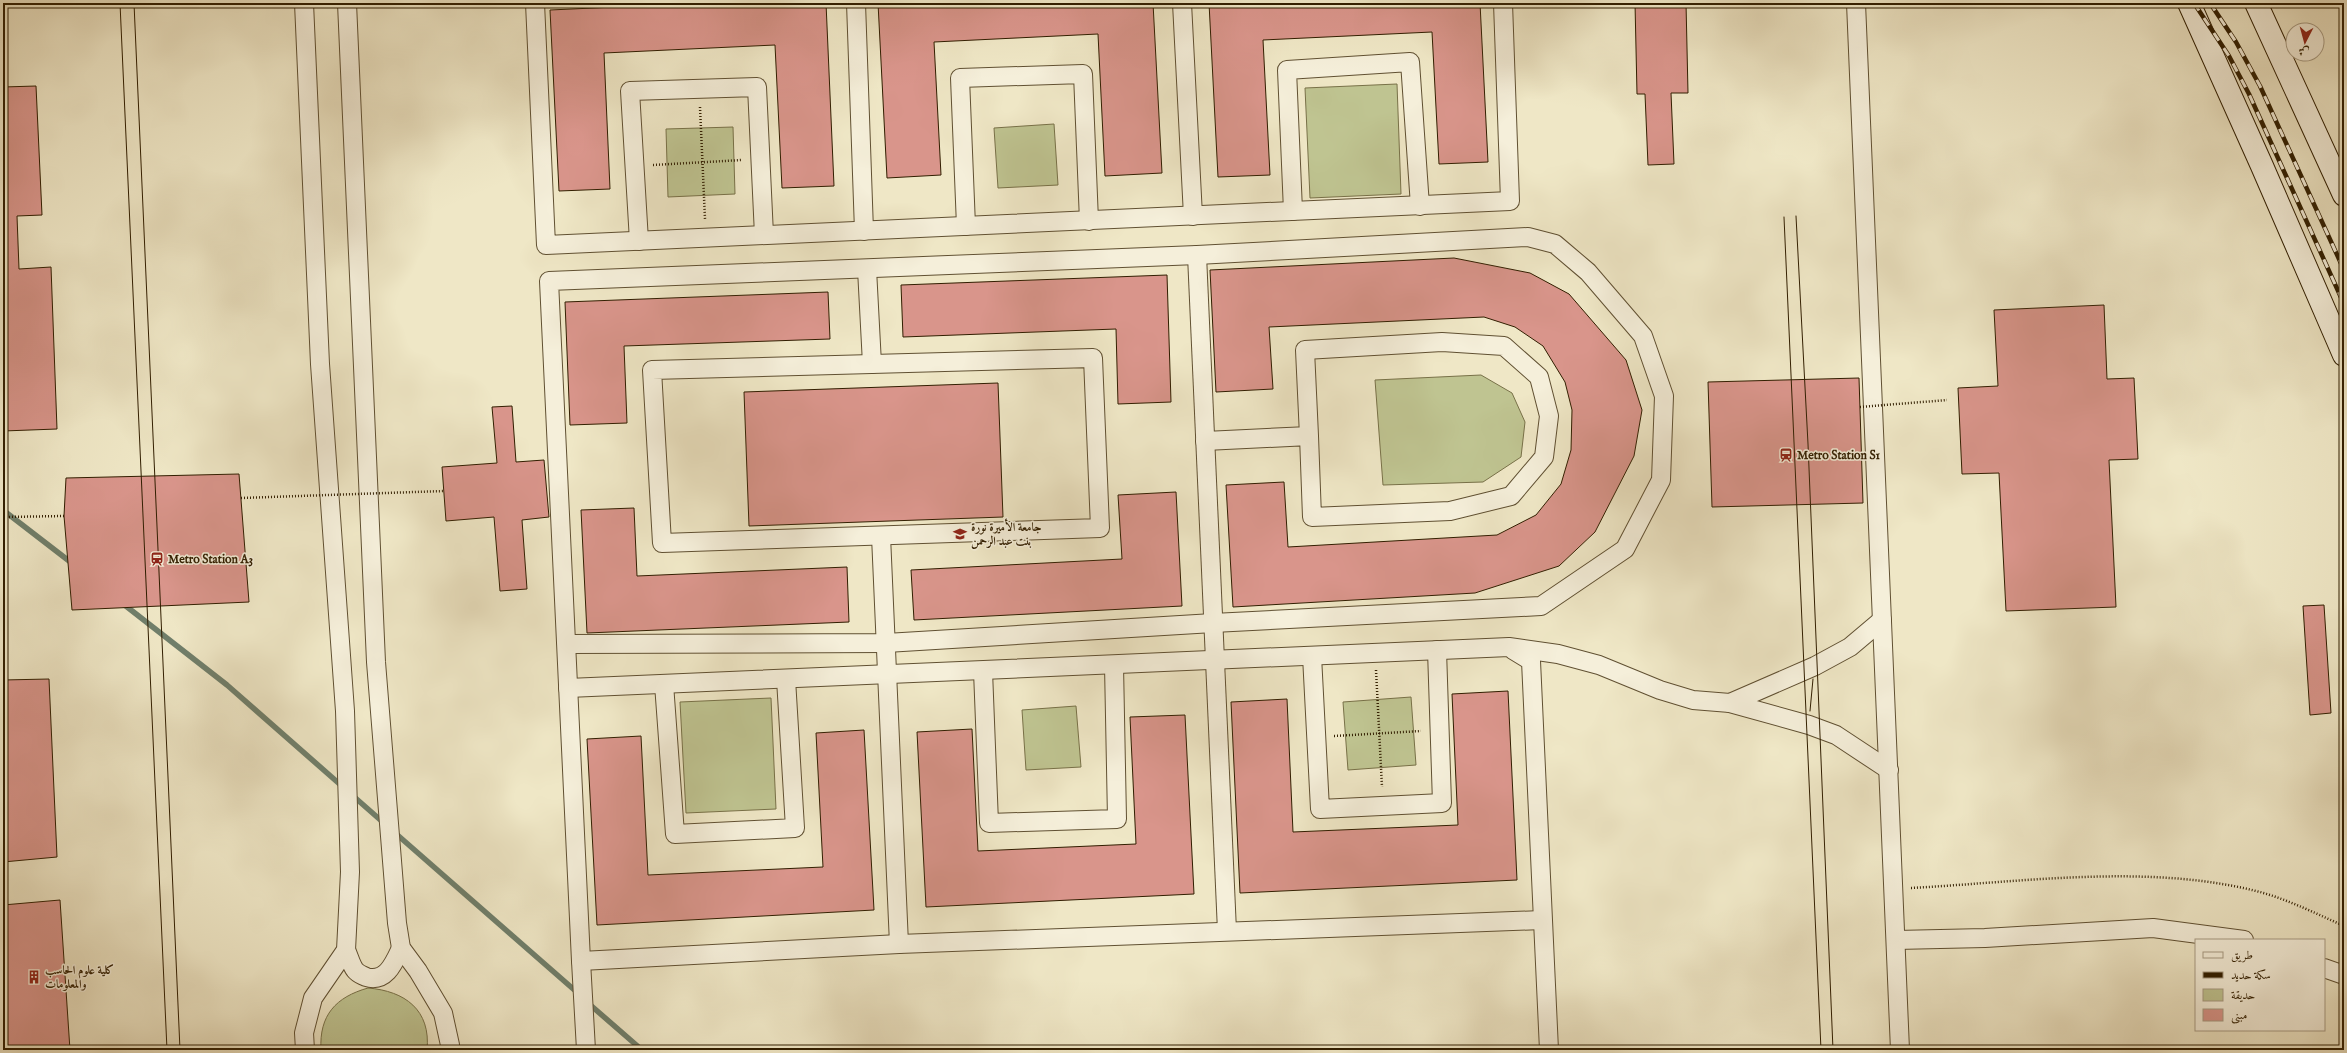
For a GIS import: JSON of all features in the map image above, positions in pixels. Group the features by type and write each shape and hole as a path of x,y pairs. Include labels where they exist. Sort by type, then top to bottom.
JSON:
{"main road":[{"path":"2256,3 2344,196"},
{"path":"2190,8 2262,166 2344,355"}],"street":[{"path":"304,3 320,364 345,711 350,872 346,950 354,970 361,975 370,978 386,974 393,965 400,948 376,662 347,3"},
{"path":"535,3 546,245 1510,202 1503,3"},
{"path":"856,3 864,231"},
{"path":"1182,3 1193,216"},
{"path":"1856,3 1900,1050"},
{"path":"1293,212 1287,70 1410,62 1420,206"},
{"path":"966,226 960,78 1083,74 1089,221"},
{"path":"639,241 630,91 756,87 764,235"},
{"path":"566,644 886,644 1213,622 1541,606 1624,549 1661,480 1664,396 1643,336 1588,272 1555,244 1528,237 1197,255 549,281 568,688 581,961 586,1050"},
{"path":"1197,255 1227,930"},
{"path":"867,269 872,364"},
{"path":"1442,342 1504,346 1539,377 1549,416 1544,457 1512,496 1450,510 1312,517 1309,436 1305,350 1442,342"},
{"path":"1093,358 1100,528 662,543 652,370 872,364 1093,358"},
{"path":"1205,441 1309,436"},
{"path":"881,536 899,944"},
{"path":"1730,703 1821,663 1850,647 1882,620"},
{"path":"568,688 1509,647 1558,654 1599,665 1654,688 1693,700 1730,703 1760,710 1836,736 1888,770"},
{"path":"1509,647 1531,661 1549,1050"},
{"path":"1312,656 1320,809 1383,806 1442,803 1436,650"},
{"path":"984,671 990,823 1117,819 1114,665"},
{"path":"664,684 676,834 795,828 786,679"},
{"path":"581,961 899,944 1227,930 1542,920"},
{"path":"1896,940 1985,938 2153,928 2236,939"},
{"path":"400,948 418,971 443,1013 450,1045 449,1050"},
{"path":"305,1050 304,1033 313,998 346,950"},
{"path":"2325,968 2344,975"}],"path":[{"path":"699,89 706,238"},
{"path":"634,166 760,160"},
{"path":"1860,407 1947,400"},
{"path":"241,498 444,491"},
{"path":"3,517 64,516"},
{"path":"1376,653 1383,806"},
{"path":"1316,737 1440,730"},
{"path":"1894,888 2099,877 2165,878 2260,892 2344,926"}],"green space":[{"path":"1397,84 1401,194 1310,198 1305,88"},
{"path":"1054,124 1058,185 998,188 994,128"},
{"path":"733,127 735,194 668,197 666,129"},
{"path":"1481,375 1512,393 1525,422 1521,457 1483,482 1383,485 1375,380"},
{"path":"1411,697 1416,765 1348,770 1343,702"},
{"path":"771,698 776,809 686,813 680,702"},
{"path":"1076,706 1081,767 1026,770 1022,710"},
{"path":"368,988 393,993 404,998 413,1005 425,1024 427,1050 321,1050 323,1027 332,1009 347,997"}],"building":[{"path":"701,3 826,3 834,186 782,188 775,45 604,53 610,189 559,191 550,10"},
{"path":"878,3 1153,3 1162,173 1105,176 1098,34 934,42 941,175 887,178"},
{"path":"1209,3 1480,3 1488,162 1439,164 1432,32 1263,40 1270,175 1218,177"},
{"path":"1635,3 1686,3 1688,93 1671,93 1674,164 1648,165 1645,94 1637,94"},
{"path":"36,86 42,215 17,216 19,269 51,267 57,429 3,431 3,87"},
{"path":"1454,258 1530,273 1569,294 1626,360 1642,410 1634,456 1595,532 1559,566 1475,593 1233,607 1226,485 1284,482 1288,547 1497,535 1536,515 1561,484 1571,450 1572,410 1565,382 1543,346 1515,327 1484,317 1269,327 1273,389 1216,392 1210,270"},
{"path":"1167,275 1171,402 1118,404 1116,329 903,337 901,285"},
{"path":"828,292 830,339 624,346 627,423 570,425 565,302"},
{"path":"2104,305 2107,379 2134,378 2138,459 2109,460 2116,607 2006,611 1999,473 1962,474 1958,388 1998,386 1994,310"},
{"name":"Metro Station S1","path":"1859,378 1863,503 1712,507 1708,382"},
{"path":"998,383 1003,517 749,526 744,392"},
{"path":"512,406 516,462 544,460 549,517 522,520 527,589 500,591 494,517 446,521 442,467 497,463 492,407"},
{"name":"Metro Station A3","path":"239,474 249,602 72,610 64,516 66,478"},
{"path":"1176,492 1182,606 914,620 911,570 1122,559 1118,495"},
{"path":"634,508 637,576 847,567 849,622 587,633 581,510"},
{"path":"2324,605 2331,713 2310,715 2303,606"},
{"path":"49,679 57,857 3,862 3,680"},
{"path":"1508,691 1517,880 1240,893 1231,702 1287,699 1293,832 1458,825 1452,694"},
{"path":"1185,715 1194,894 926,907 917,732 972,729 978,851 1136,844 1130,717"},
{"path":"864,730 874,910 597,925 587,739 641,736 648,875 823,867 816,733"},
{"name":"كلية علوم الحاسب والمعلومات","path":"60,900 70,1050 3,1050 3,905"}],"waterway":[{"path":"3,510 73,564"},
{"path":"122,603 227,685 343,787"},
{"path":"352,795 385,824"},
{"path":"394,832 579,994"},
{"path":"588,1003 642,1050"}],"tram line":[{"path":"120,3 167,1050"},
{"path":"134,3 180,1050"},
{"path":"1796,216 1808,444 1833,1050"},
{"path":"1784,217 1821,1050"},
{"path":"1810,711 1813,679"}],"railway":[{"path":"2194,3 2229,56 2249,94 2344,304"},
{"path":"2210,3 2236,42 2260,86 2344,270"}],"place":[{"name":"Metro Station S1","path":"1786,455"},
{"name":"جامعة الأميرة نورة بنت عبد الرحمن","path":"960,534"},
{"name":"Metro Station A3","path":"157,559"},
{"name":"كلية علوم الحاسب والمعلومات","path":"34,977"}]}
